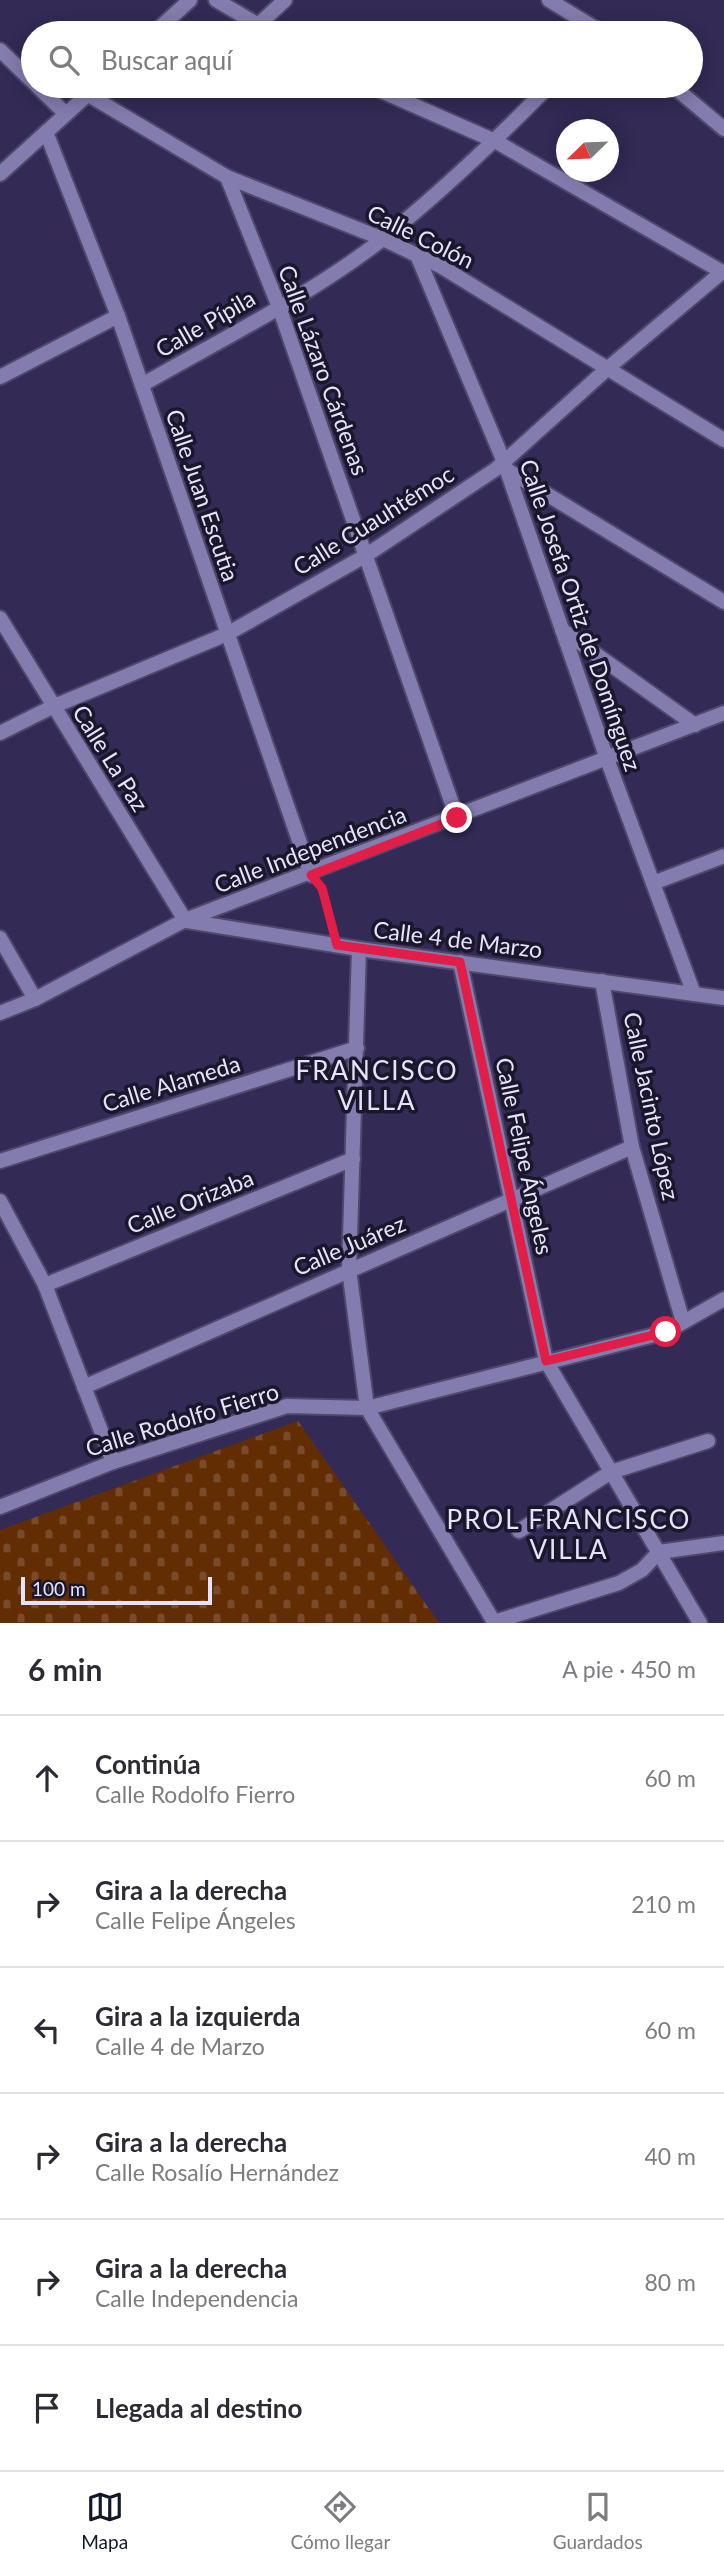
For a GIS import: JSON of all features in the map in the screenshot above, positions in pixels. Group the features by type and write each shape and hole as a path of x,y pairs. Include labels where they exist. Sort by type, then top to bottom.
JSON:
{"street":[{"path":"167,21 190,0"},
{"path":"216,0 251,21"},
{"path":"262,21 285,0"},
{"path":"549,0 583,21"},
{"path":"0,50 21,70"},
{"path":"49,98 66,114"},
{"path":"0,174 83,98"},
{"name":"Calle Colón","path":"104,98 227,177 383,239 416,255 724,440"},
{"path":"397,98 495,141 723,273"},
{"name":"Calle Pípila","path":"142,385 279,307 383,239 495,141 537,98"},
{"path":"687,98 724,129"},
{"name":"Calle Juan Escutia","path":"46,132 118,316 311,875"},
{"name":"Calle Lázaro Cárdenas","path":"227,177 279,307 457,818"},
{"name":"Calle Josefa Ortiz de Domínguez","path":"416,255 505,466 607,759 694,994"},
{"name":"Calle Cuauhtémoc","path":"0,733 52,707 227,634 365,555 505,466 608,368 723,273"},
{"path":"0,377 118,316"},
{"path":"505,466 724,602"},
{"name":"Calle La Paz","path":"0,618 52,707 185,920"},
{"path":"562,630 695,725"},
{"name":"Calle Independencia","path":"185,920 311,875 724,713"},
{"path":"653,883 724,856"},
{"path":"0,1013 35,999 185,920"},
{"name":"Calle 4 de Marzo","path":"185,920 359,949 724,998"},
{"path":"0,938 35,999"},
{"path":"359,949 349,1269 367,1408 494,1622 619,1583 642,1570 659,1552 724,1543"},
{"name":"Calle Felipe Ángeles","path":"460,962 546,1361 700,1623"},
{"name":"Calle Jacinto López","path":"602,981 632,1147 683,1322"},
{"name":"Calle Alameda","path":"0,1161 357,1048"},
{"name":"Calle Juárez","path":"84,1387 632,1147"},
{"name":"Calle Orizaba","path":"45,1284 353,1159"},
{"path":"0,1201 45,1284 113,1462"},
{"path":"0,1234 14,1228"},
{"name":"Calle Rodolfo Fierro","path":"0,1507 113,1462 288,1406 367,1408 666,1332 724,1299"},
{"path":"519,1531 611,1472 708,1441"},
{"path":"0,1492 19,1499"}],"path":[{"path":"311,875 322,888 337,945"}],"green space":[{"path":"298,1421 439,1623 0,1623 0,1530"}],"district":[{"name":"FRANCISCO VILLA","path":"377,1085"},
{"name":"PROL FRANCISCO VILLA","path":"569,1534"}],"route":[{"path":"457,818 311,875 322,888 337,945 460,962 546,1361 666,1332"}]}
